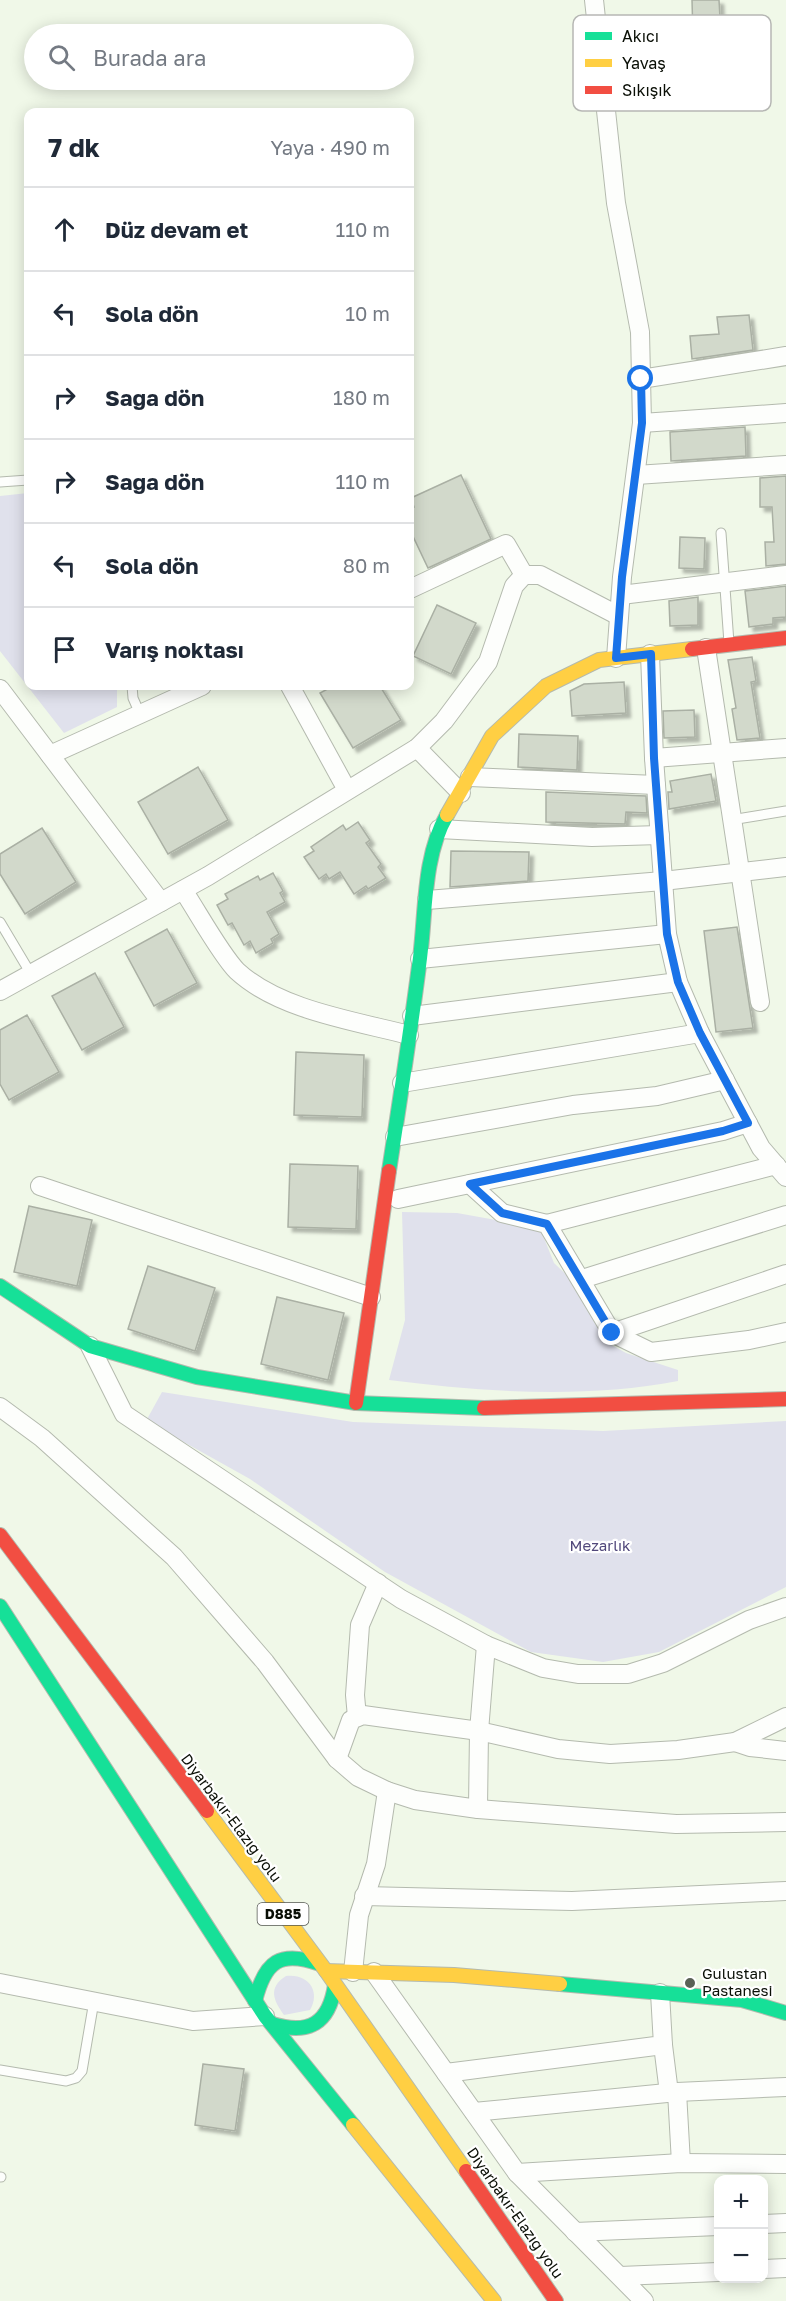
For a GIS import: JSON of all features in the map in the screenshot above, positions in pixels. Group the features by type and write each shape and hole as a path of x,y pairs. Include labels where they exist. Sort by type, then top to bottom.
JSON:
{"main road":[{"path":"356,1403 420,959 432,852 439,829 492,736 546,686 599,660 786,638"},
{"path":"0,1286 90,1346 197,1377 356,1403 512,1409 786,1399"},
{"name":"Diyarbakır-Elazığ yolu","path":"0,1535 323,1967 556,2301"},
{"path":"0,1606 264,2014 494,2301"},
{"path":"335,1985 330,2008 322,2019 312,2026 300,2030 286,2030 264,2014 259,1982 273,1963 295,1955 323,1967 353,1971 454,1975 742,2000 786,2013"}],"street":[{"path":"594,0 596,15"},
{"path":"606,111 616,203 640,332 642,423 621,595 616,658"},
{"path":"641,379 786,356"},
{"path":"642,423 786,413"},
{"path":"636,475 786,465"},
{"path":"414,587 506,544 524,575"},
{"path":"621,595 786,574"},
{"path":"0,991 183,890 417,748 444,721 488,662 514,586 524,575 540,575 620,616"},
{"path":"706,648 760,1002"},
{"path":"470,1184 502,1213 547,1224 781,1171 761,1148 700,1033 678,982 667,934 654,758 651,654"},
{"path":"0,688 161,902"},
{"path":"50,755 193,690"},
{"path":"292,690 347,790"},
{"path":"417,748 465,785 656,784"},
{"path":"654,758 786,748"},
{"path":"439,829 592,837 660,835"},
{"path":"427,900 663,881 786,867"},
{"path":"183,890 236,970 265,991 318,1011 409,1035"},
{"path":"420,959 667,934"},
{"path":"412,1016 678,982"},
{"path":"402,1083 700,1033"},
{"path":"395,1137 573,1105 657,1096 725,1080"},
{"path":"398,1199 723,1131 748,1123"},
{"path":"40,1186 371,1297"},
{"path":"582,1279 786,1215"},
{"path":"547,1224 582,1279 612,1333 651,1352 737,1342 786,1332"},
{"path":"612,1333 786,1274"},
{"path":"90,1346 124,1414 378,1583 486,1645 543,1668 578,1674 628,1674 663,1663 749,1620 786,1607"},
{"path":"0,1407 42,1438 174,1557 265,1662 337,1759 358,1777 387,1791 415,1800 478,1809 675,1824 786,1822"},
{"path":"357,1717 355,1695 360,1625 378,1583"},
{"path":"478,1809 479,1731 486,1645"},
{"path":"337,1759 347,1727 357,1717 363,1715 479,1731 558,1749 610,1754 678,1750 735,1742 786,1717"},
{"path":"735,1742 750,1747 786,1751"},
{"path":"353,1971 355,1933 364,1896 376,1864 387,1791"},
{"path":"364,1896 572,1901 786,1891"},
{"path":"374,1972 517,2173 644,2301"},
{"path":"0,1983 193,2021 264,2014"},
{"path":"660,1993 663,2045 673,2093 681,2163"},
{"path":"446,2073 663,2045"},
{"path":"474,2112 673,2093 786,2087"},
{"path":"517,2173 681,2163 786,2164"},
{"path":"768,2224 786,2223"},
{"path":"575,2232 714,2226"},
{"path":"768,2269 786,2268"},
{"path":"620,2276 714,2272"}],"lane":[{"path":"0,483 24,480"},
{"path":"721,533 729,645"},
{"path":"132,690 140,714"},
{"path":"731,820 786,811"},
{"path":"0,922 31,974"},
{"path":"0,2070 66,2080 76,2078 82,2071 94,2001"}],"green space":[{"path":"24,493 24,682 0,651 0,496"},
{"path":"30,690 117,690 117,707 64,733"},
{"path":"402,1212 457,1213 540,1228 554,1263 575,1283 608,1343 626,1353 678,1370 678,1381 606,1390 534,1392 461,1388 389,1380 405,1320"},
{"name":"Mezarlık","path":"162,1392 353,1422 603,1431 786,1421 786,1587 659,1652 603,1662 531,1652 385,1572 250,1479 146,1421"},
{"path":"286,1976 301,1977 310,1985 314,1996 310,2010 284,2015 275,2000 274,1990"}],"building":[{"path":"692,0 719,0 720,15 692,15"},
{"path":"749,315 753,350 692,359 690,336 719,334 717,317"},
{"path":"745,427 746,456 671,461 670,432"},
{"path":"461,475 491,539 428,568 414,538 414,497"},
{"path":"786,476 786,564 766,566 765,542 774,542 772,507 760,507 760,478"},
{"path":"680,537 705,538 704,569 679,568"},
{"path":"786,586 786,617 773,618 773,624 749,627 745,591"},
{"path":"698,597 698,625 670,626 669,601"},
{"path":"437,605 476,623 451,674 414,656"},
{"path":"752,657 756,681 751,682 760,738 737,740 732,709 736,708 728,660"},
{"path":"624,682 626,713 572,716 570,691 584,684"},
{"path":"326,690 382,690 401,720 353,748 320,693"},
{"path":"694,710 695,737 664,738 663,711"},
{"path":"519,734 578,736 577,770 518,767"},
{"path":"198,767 228,820 168,854 138,802"},
{"path":"711,774 716,801 669,809 668,792 672,792 670,781"},
{"path":"546,792 646,796 647,813 626,812 625,824 546,822"},
{"path":"358,822 370,840 366,843 381,864 378,867 386,878 354,894 340,872 329,879 326,874 319,879 304,857 314,851 311,847 343,825 346,830"},
{"path":"42,828 76,882 25,914 0,874 0,854"},
{"path":"451,851 529,852 528,881 450,887"},
{"path":"273,873 283,891 280,893 285,902 267,912 279,934 271,939 273,943 256,953 250,941 244,945 232,923 228,925 217,905 228,899 225,894 258,876 260,880"},
{"path":"737,927 753,1028 716,1032 704,931"},
{"path":"167,929 197,983 154,1006 125,952"},
{"path":"95,973 124,1027 82,1050 52,996"},
{"path":"27,1015 59,1072 9,1100 0,1084 0,1030"},
{"path":"296,1052 364,1055 362,1117 294,1115"},
{"path":"290,1164 358,1166 356,1229 288,1227"},
{"path":"29,1206 92,1220 77,1286 14,1272"},
{"path":"148,1266 215,1288 195,1351 128,1329"},
{"path":"277,1297 344,1313 328,1380 261,1364"},
{"path":"203,2064 244,2069 235,2131 195,2125"}],"traffic: fast":[{"path":"389,1171 417,985 429,866 439,831 447,815"},
{"path":"0,1286 90,1346 197,1377 356,1403 484,1408"},
{"path":"0,1606 265,2016 353,2125"},
{"path":"255,2001 264,1976 276,1962 294,1958 320,1964"},
{"path":"560,1984 742,2000 786,2013"},
{"path":"272,2024 297,2028 315,2023 328,2009 335,1985"}],"traffic: slow":[{"path":"447,815 492,736 546,686 599,660 692,649"},
{"path":"207,1811 326,1971 466,2171"},
{"path":"326,1971 454,1975 560,1984"},
{"path":"353,2125 494,2301"}],"traffic: jam":[{"path":"692,649 786,638"},
{"path":"356,1403 389,1171"},
{"path":"484,1408 786,1399"},
{"path":"0,1535 207,1811"},
{"path":"466,2171 556,2301"}],"place":[{"name":"Gulustan Pastanesi","path":"690,1983"}],"route":[{"path":"612,1333 582,1279 547,1224 502,1213 470,1184 723,1131 748,1123 700,1033 678,982 667,934 654,758 651,654 616,658 622,577 642,423 641,379"}]}
